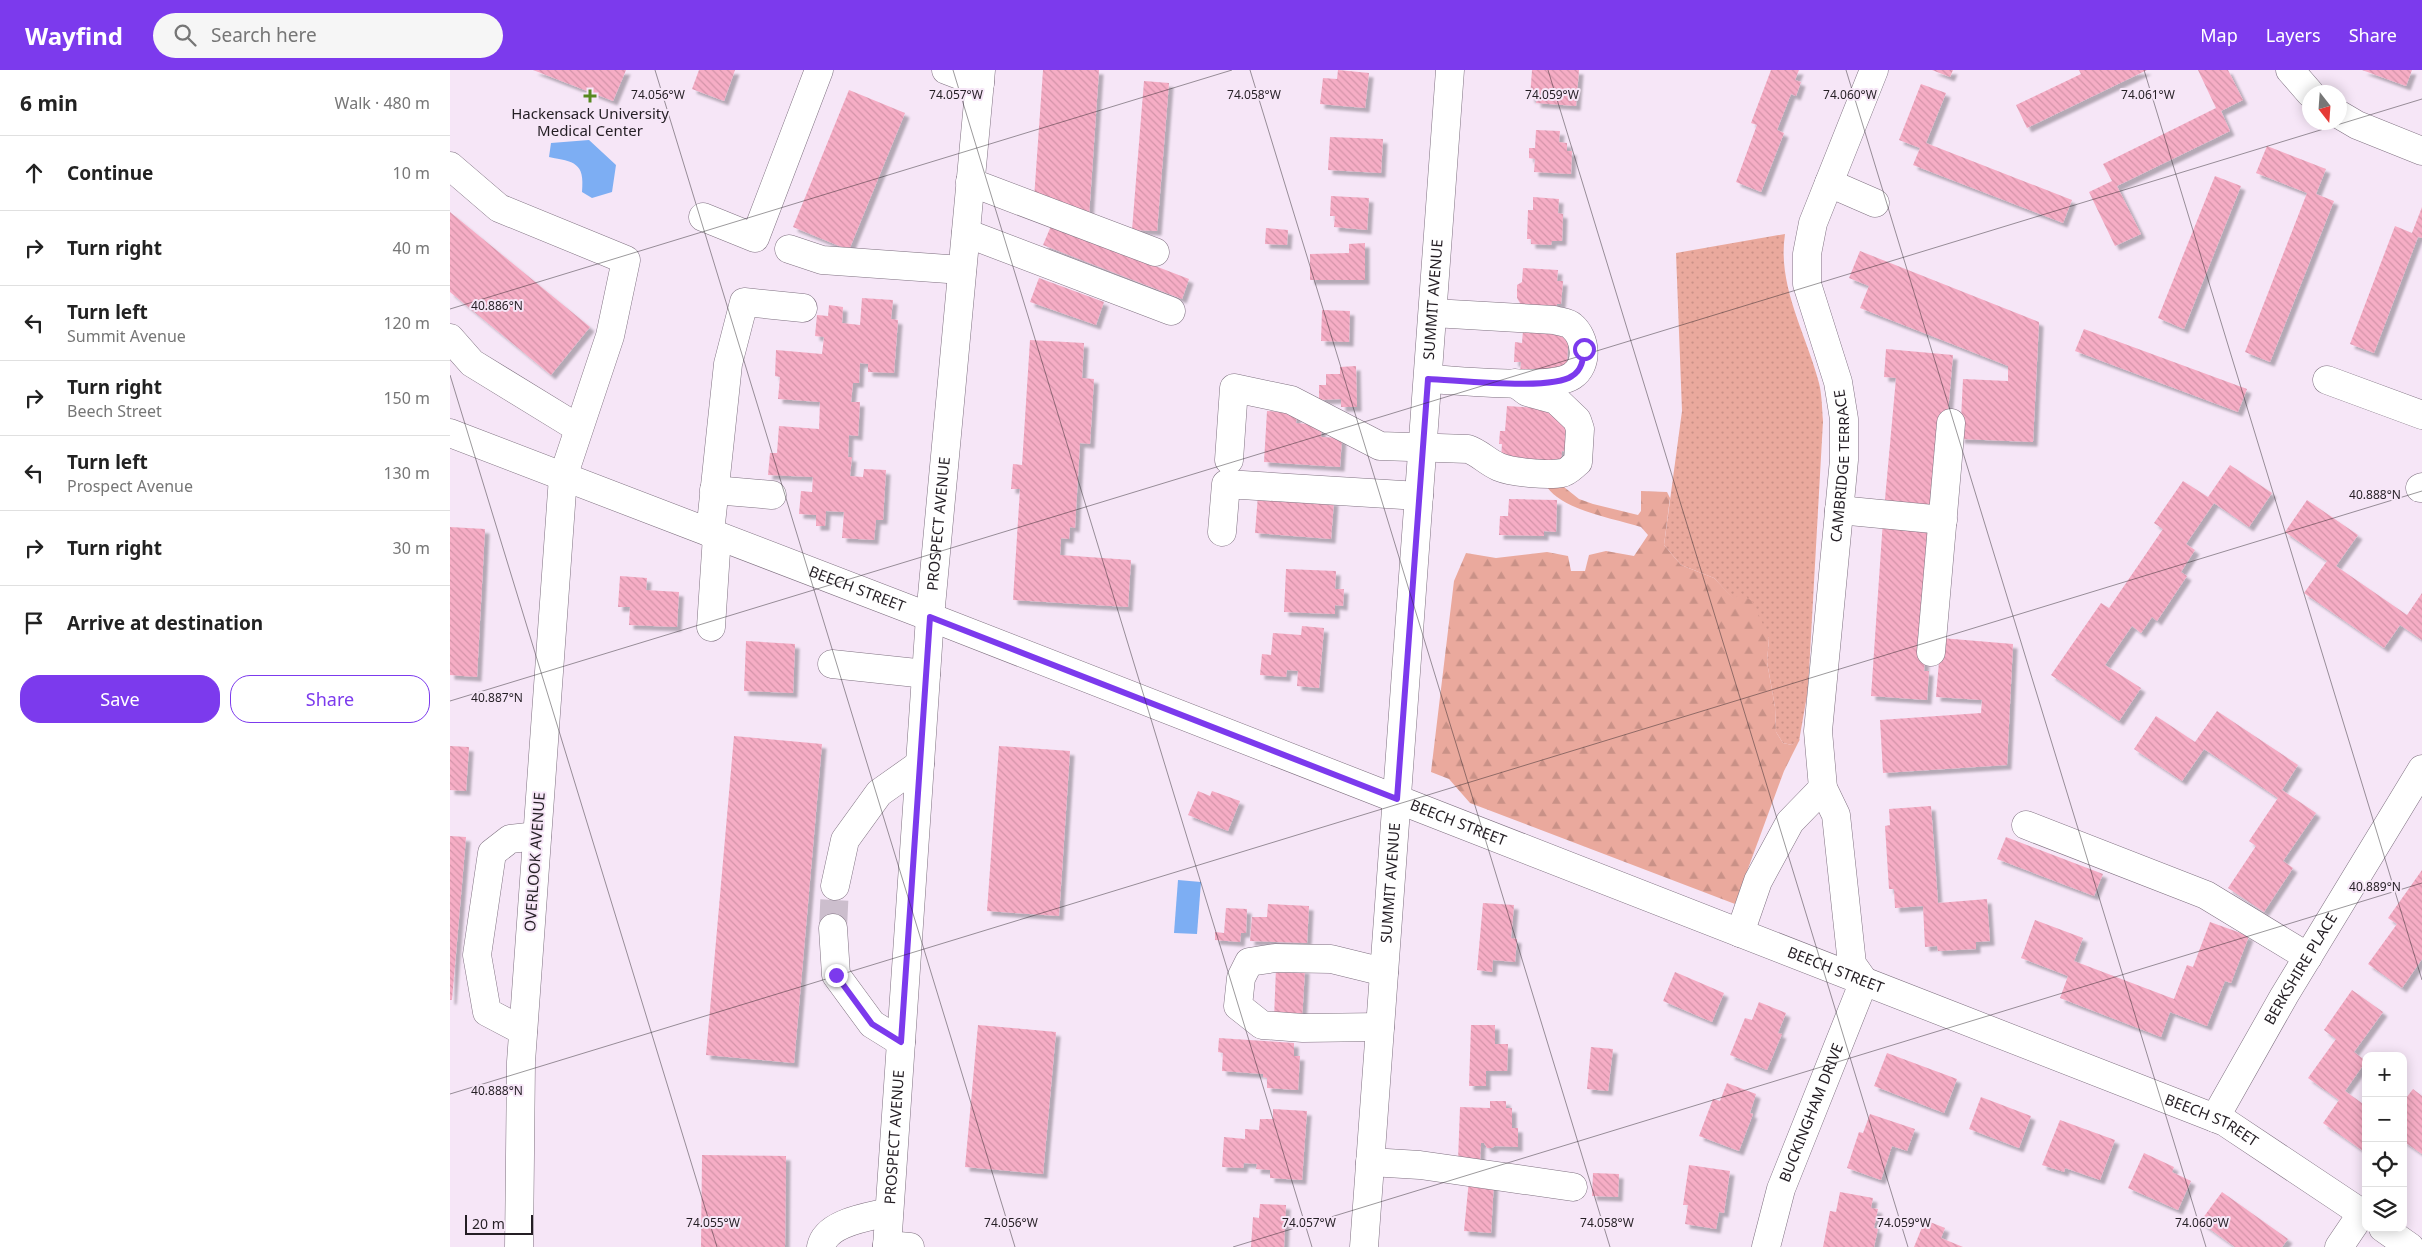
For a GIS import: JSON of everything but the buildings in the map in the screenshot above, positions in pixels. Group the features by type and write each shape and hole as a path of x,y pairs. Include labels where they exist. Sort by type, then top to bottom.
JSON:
{"street":[{"path":"703,217 755,238 819,70"},
{"path":"946,70 980,76"},
{"name":"SUMMIT AVENUE","path":"1364,1247 1450,70"},
{"name":"CAMBRIDGE TERRACE","path":"1864,981 1852,964 1836,815 1822,788 1818,731 1844,460 1844,418 1838,382 1807,284 1807,254 1813,223 1874,70"},
{"path":"2290,70 2303,85"},
{"name":"PROSPECT AVENUE","path":"895,1246 889,1212 930,617 980,76"},
{"path":"2347,119 2357,125 2422,151"},
{"name":"OVERLOOK AVENUE","path":"450,166 499,208 626,260 610,336 563,477 523,1031 519,1247"},
{"path":"970,182 1155,252"},
{"path":"1829,183 1875,203"},
{"path":"966,233 1171,311"},
{"path":"789,249 822,260 962,270"},
{"path":"711,628 714,490 728,364 744,302 803,308"},
{"path":"1428,379 1550,383 1574,376 1582,365 1584,349 1578,332 1570,324 1554,320 1433,314"},
{"path":"450,338 461,361 578,428"},
{"path":"2327,380 2422,415"},
{"path":"1229,460 1234,388 1291,400 1320,413 1355,434 1380,446 1468,450 1480,453 1501,468 1548,474 1563,473 1572,468 1578,462 1580,429 1577,420 1556,400 1527,392 1516,383"},
{"path":"1931,652 1951,423"},
{"name":"BEECH STREET","path":"450,433 930,617 2226,1122 2362,1214"},
{"path":"1222,532 1226,484 1419,496"},
{"path":"714,490 772,494"},
{"path":"1839,510 1942,520"},
{"path":"832,664 926,674"},
{"path":"835,886 845,840 879,793 920,764"},
{"name":"BERKSHIRE PLACE","path":"2215,1118 2308,957 2422,769"},
{"path":"1740,933 1758,881 1790,822 1822,788"},
{"path":"2026,825 2206,895 2308,957"},
{"path":"523,1031 487,1012 477,955 492,853 510,839 537,836"},
{"path":"833,928 836,975 872,1024 901,1042"},
{"path":"1380,1027 1303,1028 1262,1026 1238,1006 1241,978 1249,962 1275,958 1331,959 1384,972"},
{"name":"BUCKINGHAM DRIVE","path":"1766,1247 1781,1189 1864,981"},
{"path":"1370,1162 1420,1165 1573,1187"},
{"path":"821,1247 822,1241 843,1223 889,1212"},
{"path":"2339,1247 2362,1226"},
{"name":"BEECH STREET","path":"2389,1232 2410,1247"}],"green space":[{"path":"1785,234 1785,272 1794,309 1819,383 1823,421 1808,690 1799,741 1792,745 1783,743 1776,732 1775,707 1767,662 1769,638 1714,578 1681,565 1664,545 1682,411 1676,253"},
{"path":"1547,487 1564,487 1579,499 1638,515 1641,511 1641,491 1667,492 1670,498 1664,545 1681,565 1714,578 1734,599 1741,593 1753,602 1769,638 1767,662 1775,707 1776,732 1783,743 1792,745 1800,739 1784,771 1735,904 1470,803 1449,779 1431,772 1454,581 1466,553 1496,558 1547,552 1568,556 1571,571 1585,571 1589,555 1606,551 1634,556 1648,535 1641,527 1577,508 1555,495"}],"water":[{"path":"589,140 616,165 612,192 592,198 582,192 582,175 576,165 565,160 549,157 551,143"},
{"path":"1178,880 1201,882 1197,934 1174,933"}],"tunnel":[{"path":"833,928 835,886"}],"place":[{"name":"Hackensack University Medical Center","path":"590,96"}],"route":[{"path":"836,975 872,1024 901,1042 930,617 1397,799 1428,379 1550,383 1574,376 1582,365 1584,349"}]}
